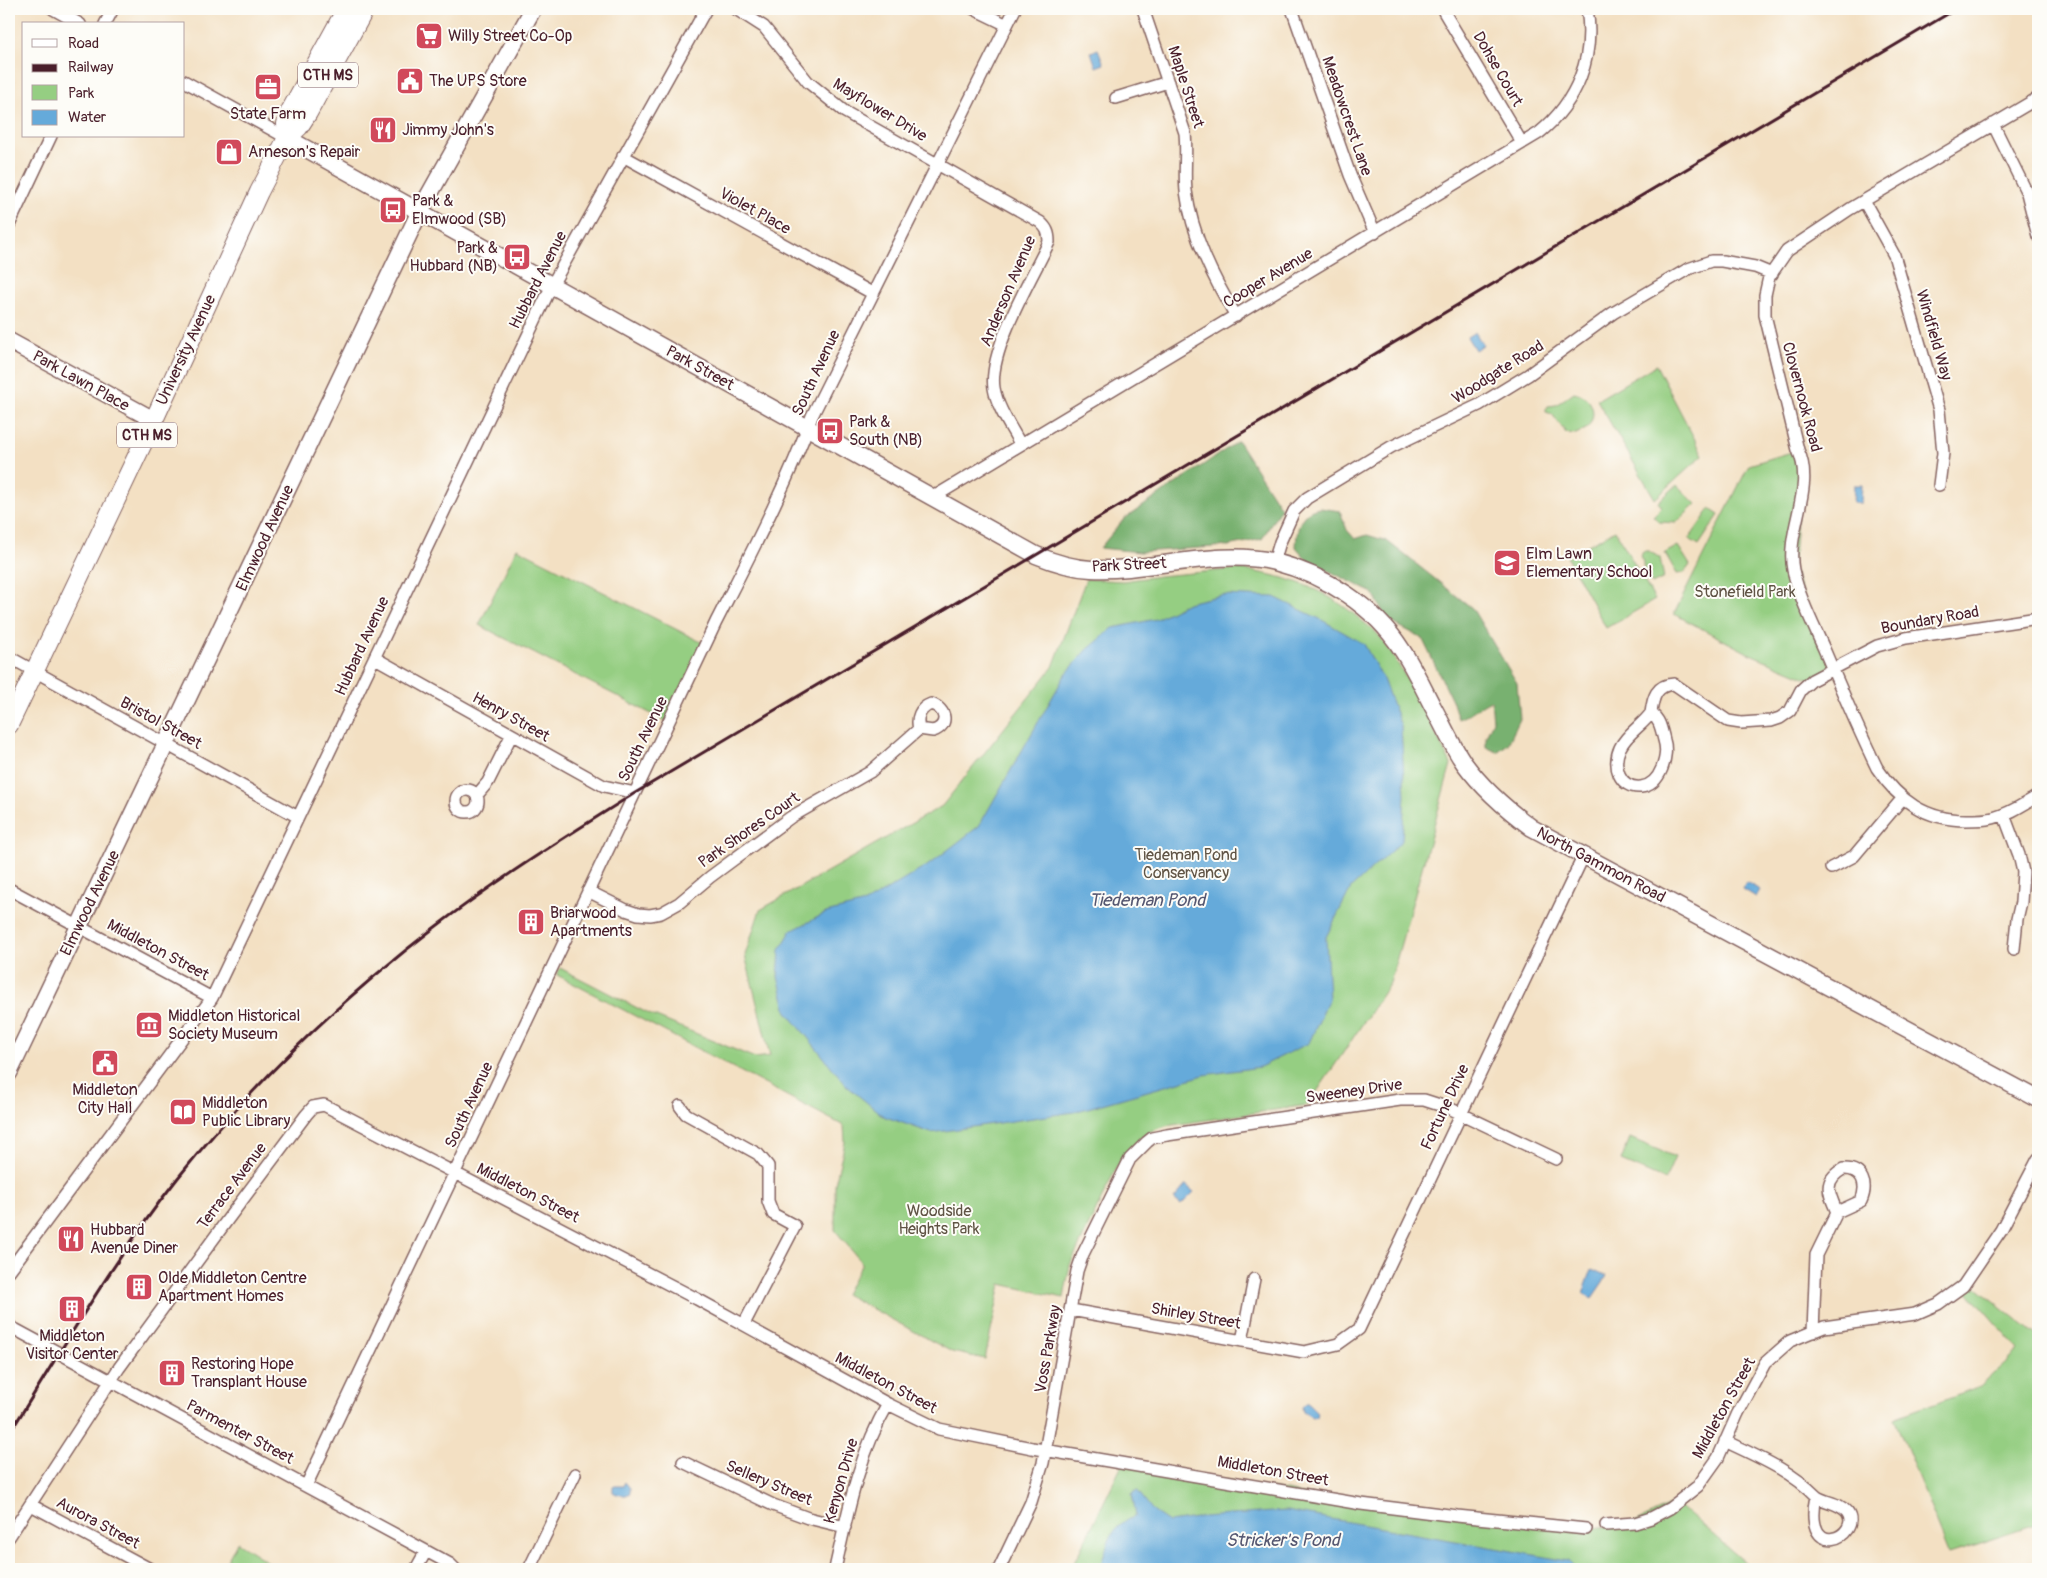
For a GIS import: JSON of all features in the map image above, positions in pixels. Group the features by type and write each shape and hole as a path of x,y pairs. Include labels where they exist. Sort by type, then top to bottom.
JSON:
{"main road":[{"name":"University Avenue","path":"287,138 286,124 290,111 346,9"},
{"name":"University Avenue","path":"9,726 154,420 256,198 287,138 301,124 365,9"},
{"name":"Elmwood Avenue","path":"9,1073 420,211 533,9"},
{"name":"Park Street","path":"287,138 1023,549 1052,561 1090,569 1239,558"},
{"name":"Park Lawn Place","path":"9,341 154,420"},
{"name":"North Gammon Road","path":"1239,558 1274,562 1325,581 1344,592 1378,620 1402,649 1463,762 1490,794 1532,828 2038,1099"}],"street":[{"path":"53,9 76,22"},
{"path":"106,22 113,9"},
{"name":"Hubbard Avenue","path":"9,1271 212,998 552,285 706,9"},
{"name":"Mayflower Drive","path":"736,9 764,28 808,82 845,112 1028,215"},
{"path":"974,9 1007,25"},
{"name":"South Avenue","path":"306,1486 716,622 761,532 803,441 812,416 1015,9"},
{"name":"Maple Street","path":"1143,9 1185,133 1187,152 1186,189 1194,225 1208,266 1236,316"},
{"name":"Meadowcrest Lane","path":"1292,9 1350,175 1375,232"},
{"name":"Cooper Avenue","path":"932,498 1522,143 1552,122 1564,110 1579,84 1588,55 1590,36 1587,9"},
{"name":"Dohse Court","path":"1444,12 1522,143"},
{"name":"Park Street","path":"185,82 287,138"},
{"path":"1116,98 1168,82"},
{"name":"Clovernook Road","path":"2038,98 1864,201 1787,251 1772,274 1765,295 1764,315 1804,473 1799,513 1792,546 1793,570 1806,608 1877,768 1887,783 1902,798 1929,814 1943,818 1980,820 2004,815 2038,796"},
{"path":"1993,124 2027,193 2038,236"},
{"path":"9,225 50,138"},
{"name":"Violet Place","path":"623,156 872,293"},
{"name":"Windfield Way","path":"1864,201 1894,255 1939,410 1943,453 1939,485"},
{"name":"Anderson Avenue","path":"1020,444 1004,415 994,390 994,371 1000,344 1050,242 1049,233 1045,227 1028,215"},
{"name":"Woodgate Road","path":"1274,562 1280,542 1294,511 1307,498 1391,447 1479,405 1528,375 1613,313 1688,270 1712,261 1755,267 1772,274"},
{"name":"Boundary Road","path":"1651,713 1652,700 1660,687 1674,684 1728,721 1741,723 1771,721 1780,718 1790,711 1804,685 1877,646 1897,640 2038,618"},
{"name":"Bristol Street","path":"9,657 298,817"},
{"name":"Henry Street","path":"375,658 511,736 604,786 635,793"},
{"path":"1651,713 1659,719 1666,744 1666,754 1664,762 1654,780 1642,787 1635,786 1629,784 1618,773 1616,767 1617,755 1625,740 1645,722 1651,713"},
{"name":"Park Shores Court","path":"588,891 638,914 650,915 661,913 679,903 710,877 790,817 870,772 919,729"},
{"path":"477,795 488,782 511,736"},
{"path":"1831,868 1854,856 1902,798"},
{"path":"2004,815 2019,855 2023,872 2023,888 2014,949"},
{"name":"Fortune Drive","path":"1314,1349 1338,1344 1359,1329 1584,855"},
{"name":"Middleton Street","path":"9,889 212,998"},
{"name":"Sweeney Drive","path":"1146,1142 1152,1138 1167,1135 1400,1100 1424,1100 1460,1114 1556,1158"},
{"name":"Middleton Street","path":"317,1106 324,1105 744,1324 888,1404 940,1429 1047,1450 1361,1504 1586,1529"},
{"name":"Terrace Avenue","path":"9,1537 111,1381 228,1219 306,1116 317,1106"},
{"path":"680,1106 686,1114 758,1154 768,1166 768,1201 773,1214 795,1226 744,1324"},
{"name":"Voss Parkway","path":"999,1569 1031,1502 1047,1450 1077,1270 1130,1159 1146,1142"},
{"name":"Middleton Street","path":"1606,1525 1635,1523 1651,1518 1670,1508 1698,1486 1718,1458 1738,1413 1765,1363 1790,1341 1824,1327 1915,1314 1938,1304 1963,1286 2001,1230 2038,1159"},
{"path":"1813,1332 1816,1255 1837,1212"},
{"path":"1242,1341 1254,1279"},
{"name":"Shirley Street","path":"1071,1310 1304,1352 1314,1349"},
{"name":"Parmenter Street","path":"9,1326 450,1564 455,1569"},
{"name":"Kenyon Drive","path":"835,1569 862,1458 888,1404"},
{"path":"1725,1441 1784,1470 1800,1481 1816,1496"},
{"name":"Sellery Street","path":"683,1462 773,1505 808,1518 845,1527"},
{"path":"529,1569 575,1474"},
{"name":"Aurora Street","path":"31,1505 150,1569"},
{"path":"416,1569 426,1551"}],"green space":[{"path":"1656,365 1703,455 1655,499 1597,400"},
{"path":"1574,392 1581,394 1590,402 1593,413 1590,424 1586,429 1576,434 1566,433 1552,414 1546,412 1548,406 1556,405"},
{"path":"1238,441 1281,508 1262,539 1228,546 1140,552 1100,548 1124,519"},
{"name":"Stonefield Park","path":"1798,450 1802,459 1793,570 1833,669 1812,680 1748,653 1674,614 1749,465"},
{"path":"1677,485 1696,504 1676,523 1659,522 1653,516 1662,507 1658,502"},
{"path":"1320,508 1340,511 1347,530 1355,539 1367,535 1387,541 1472,608 1517,683 1520,719 1508,744 1497,752 1486,747 1486,736 1493,721 1491,700 1458,719 1452,700 1422,638 1393,623 1384,614 1373,593 1307,560 1296,547 1298,528 1303,517 1313,510"},
{"path":"1710,509 1719,515 1699,545 1689,539"},
{"path":"1615,530 1655,600 1606,628 1567,557"},
{"path":"1678,546 1690,565 1684,573 1677,574 1665,553"},
{"path":"517,548 705,644 669,723 479,625"},
{"path":"1643,551 1649,551 1660,558 1664,578 1652,584 1640,556"},
{"name":"Tiedeman Pond","path":"1237,569 1272,575 1318,591 1347,609 1374,631 1381,638 1401,668 1451,764 1390,983 1308,1105 1166,1126 1151,1131 1139,1139 1120,1160 1070,1265 1064,1298 1001,1284 985,1359 952,1352 845,1294 862,1263 835,1230 835,1184 845,1142 844,1126 557,975 560,968 649,1014 755,1058 770,1056 745,955 760,910 942,806 1053,667 1086,579 1123,581"},
{"path":"1630,1138 1675,1157 1665,1180 1621,1161"},
{"path":"1968,1280 2038,1336 2038,1524 1949,1553 1894,1418 1980,1386 2019,1350 1963,1286"},
{"path":"1123,1463 1361,1504 1586,1529 1635,1523 1676,1503 1753,1569 1071,1569"},
{"path":"237,1542 273,1565 272,1569 223,1569"}],"water":[{"path":"1098,49 1104,64 1096,67 1091,52"},
{"path":"1475,332 1483,345 1475,350 1467,337"},
{"path":"1854,485 1862,485 1861,503 1853,503"},
{"name":"Tiedeman Pond","path":"1222,595 1274,597 1320,619 1364,644 1383,679 1401,726 1405,795 1402,841 1351,888 1326,937 1329,999 1309,1043 1260,1067 1204,1075 1074,1112 931,1133 883,1116 847,1086 787,1012 778,977 780,950 791,931 826,913 865,903 927,866 979,826 1065,675 1087,650 1113,628 1156,619 1187,603"},
{"path":"1746,882 1760,890 1756,897 1743,889"},
{"path":"1186,1185 1194,1192 1181,1205 1174,1199"},
{"path":"1592,1269 1607,1276 1592,1298 1583,1294"},
{"path":"1309,1403 1318,1412 1317,1417 1313,1418 1303,1412 1302,1407"},
{"path":"625,1482 630,1488 630,1493 622,1495 613,1492 613,1487 623,1486"},
{"name":"Stricker's Pond","path":"1137,1490 1154,1512 1169,1522 1203,1517 1286,1511 1568,1561 1576,1569 1103,1569 1101,1565 1112,1535 1121,1524 1136,1515 1132,1494"}],"railway":[{"path":"9,1434 132,1240 177,1179 235,1110 298,1046 364,985 458,910 533,858 635,793 1956,9"}],"place":[{"name":"Willy Street Co-Op","path":"429,36"},
{"name":"The UPS Store","path":"410,81"},
{"name":"State Farm","path":"268,87"},
{"name":"Jimmy John's","path":"383,130"},
{"name":"Arneson's Repair","path":"229,152"},
{"name":"Park & Elmwood (SB)","path":"393,210"},
{"name":"Park & Hubbard (NB)","path":"517,257"},
{"name":"Park & South (NB)","path":"830,431"},
{"name":"Elm Lawn Elementary School","path":"1507,563"},
{"name":"Briarwood Apartments","path":"531,922"},
{"name":"Middleton Historical Society Museum","path":"149,1025"},
{"name":"Middleton City Hall","path":"105,1063"},
{"name":"Middleton Public Library","path":"183,1112"},
{"name":"Hubbard Avenue Diner","path":"71,1239"},
{"name":"Olde Middleton Centre Apartment Homes","path":"139,1287"},
{"name":"Middleton Visitor Center","path":"72,1309"},
{"name":"Restoring Hope Transplant House","path":"172,1373"}],"park label":[{"name":"Tiedeman Pond Conservancy","path":"1186,864"},
{"name":"Woodside Heights Park","path":"939,1220"}]}
